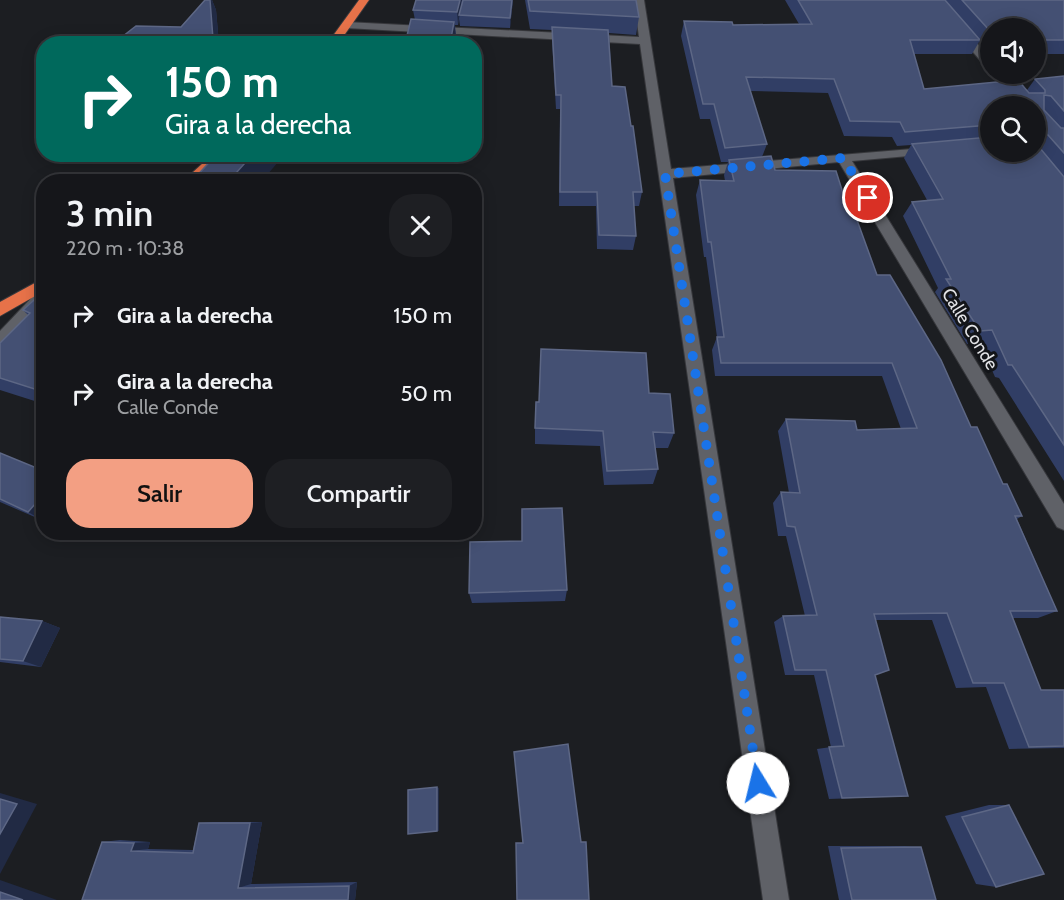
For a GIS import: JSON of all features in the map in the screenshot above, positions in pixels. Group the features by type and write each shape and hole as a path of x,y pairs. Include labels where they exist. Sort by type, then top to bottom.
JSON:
{"highway":[{"path":"338,36 364,0"},
{"path":"198,174 212,162"},
{"path":"0,310 36,287"}],"street":[{"path":"639,0 776,900"},
{"path":"933,0 980,53"},
{"path":"346,25 645,41"},
{"path":"1007,84 1018,96"},
{"path":"665,174 945,148"},
{"name":"Calle Conde","path":"843,158 1064,521"},
{"path":"0,341 36,303"}],"building":[{"path":"205,0 210,0 213,36 123,36 136,26 181,27"},
{"path":"416,0 460,0 457,12 413,10"},
{"path":"463,0 512,0 510,18 459,15"},
{"path":"528,0 636,0 639,17 530,11"},
{"path":"798,0 945,0 980,40 910,40 924,89 980,84 1021,84 1029,93 1045,93 1040,84 1046,84 1046,78 1064,76 1064,111 1051,96 980,96 980,126 905,132 900,122 850,121 834,79 746,77 767,144 725,148 714,104 703,104 684,21 732,22 733,25 812,24"},
{"path":"962,0 1064,0 1064,40 1046,40 1046,18 980,18 980,20"},
{"path":"411,19 454,22 451,36 407,36"},
{"path":"552,27 608,30 612,86 625,87 642,192 633,192 636,236 599,235 597,192 560,192 561,95 556,95"},
{"path":"1046,112 1061,128 1064,128 1064,153 1046,135"},
{"path":"980,138 980,162 1046,162 1046,155 1064,177 1064,445 1012,365 1008,365 992,330 980,331 946,279 951,279 912,202 943,199 912,144"},
{"path":"771,156 775,170 836,171 849,212 852,212 857,220 877,275 890,275 941,360 971,427 977,427 1003,484 1007,484 1022,516 1015,516 1057,611 1010,611 1041,690 1064,690 1064,746 1029,747 1004,683 973,683 947,613 874,614 889,670 875,675 908,796 842,798 829,747 844,746 826,670 795,670 783,616 817,615 795,527 787,526 781,492 800,493 786,419 855,421 857,430 917,428 892,363 721,363 717,337 724,337 700,180 734,181 729,160"},
{"path":"210,162 246,162 235,174 198,174"},
{"path":"36,298 36,389 0,378 0,343 30,313 23,310"},
{"path":"541,349 646,353 649,393 670,394 674,433 653,432 658,469 607,471 603,431 535,428 536,402 539,402"},
{"path":"0,453 36,468 36,503 28,512 0,499"},
{"path":"562,508 567,590 469,593 470,542 522,541 522,509"},
{"path":"0,617 42,621 23,661 0,659"},
{"path":"568,744 581,842 586,842 589,900 517,900 516,843 523,843 514,752"},
{"path":"437,787 437,831 408,834 408,790"},
{"path":"0,799 17,804 0,834"},
{"path":"1009,805 1044,874 996,887 962,817"},
{"path":"199,823 250,823 238,888 349,886 348,900 82,900 102,842 134,843 131,851 193,853"},
{"path":"921,847 936,900 852,900 841,848"},
{"path":"0,892 23,900 0,900"}],"route":[{"path":"758,783 665,174 843,158 868,198"}]}
